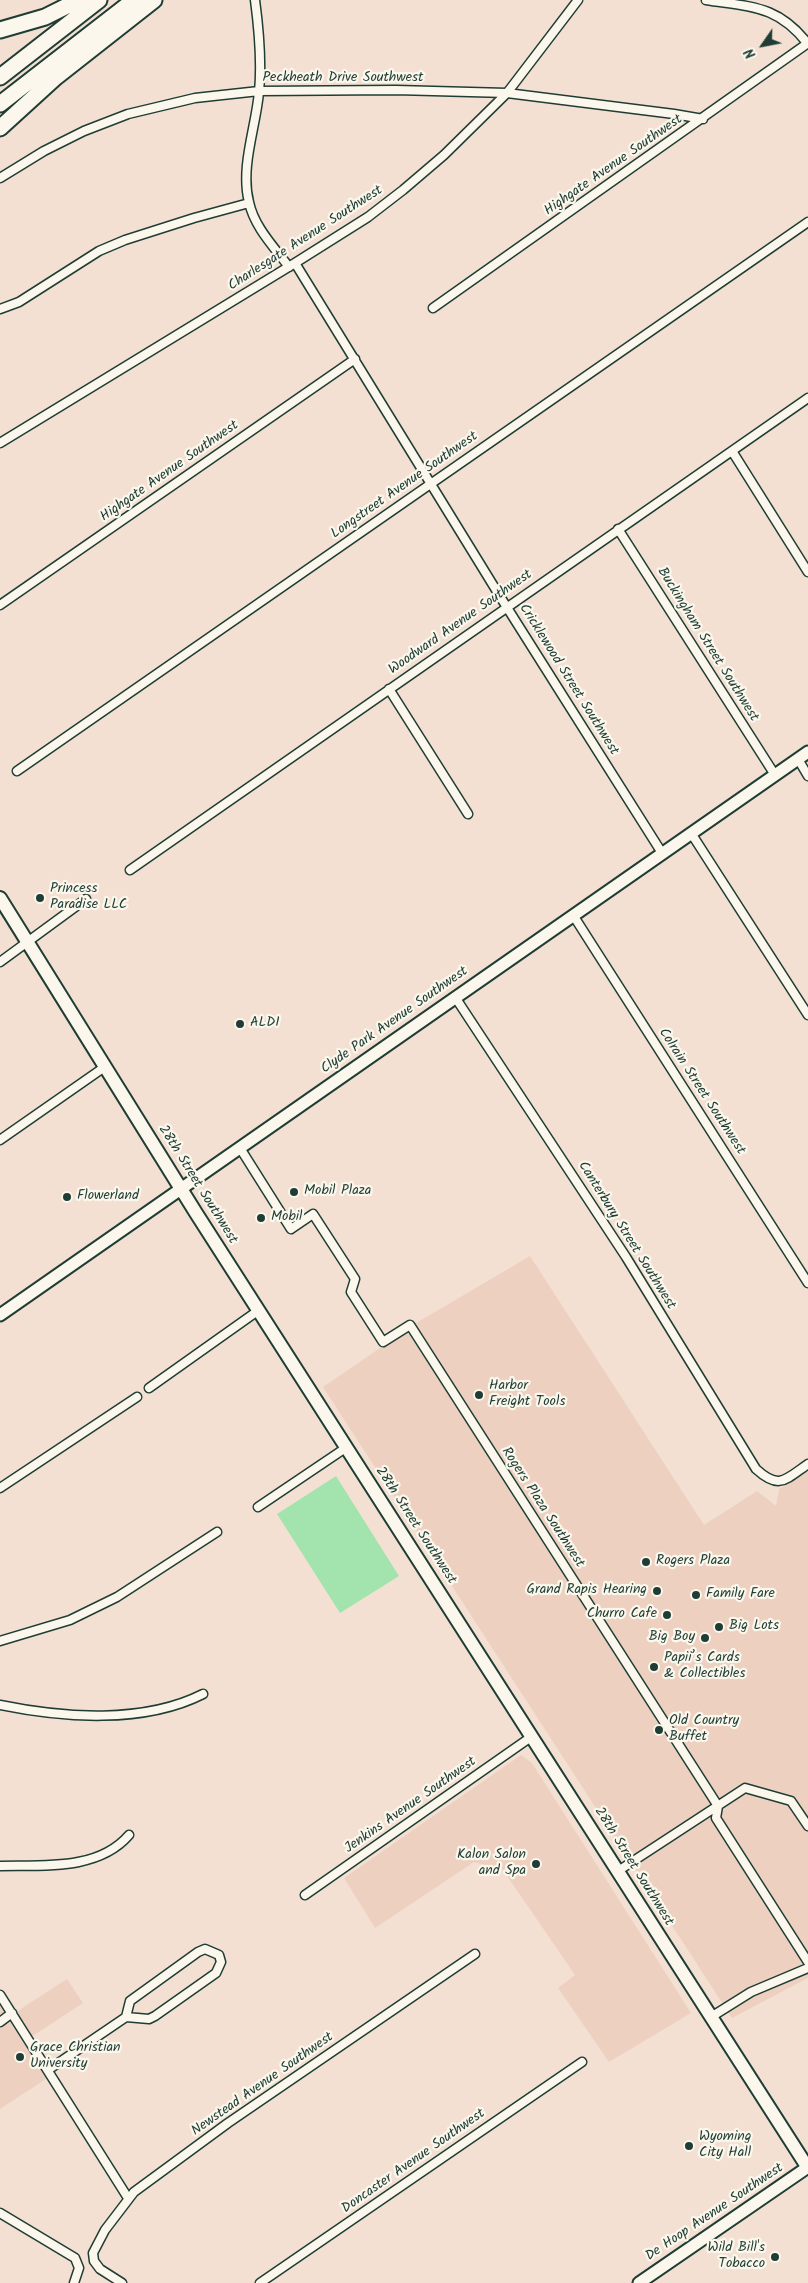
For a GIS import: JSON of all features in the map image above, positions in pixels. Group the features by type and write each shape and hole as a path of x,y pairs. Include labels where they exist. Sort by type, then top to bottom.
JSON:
{"highway":[{"path":"0,30 45,17 79,0"},
{"path":"0,77 99,0"},
{"path":"0,104 134,0"},
{"path":"0,128 70,65 154,0"}],"main road":[{"name":"Clyde Park Avenue Southwest","path":"0,1315 808,752"},
{"name":"28th Street Southwest","path":"0,898 182,1189 808,2168"},
{"name":"De Hoop Avenue Southwest","path":"639,2283 808,2168"}],"street":[{"name":"Cricklewood Street Southwest","path":"255,0 260,51 259,92 246,178 248,203 257,222 292,265 354,359 662,853"},
{"name":"Charlesgate Avenue Southwest","path":"0,443 292,265 368,217 404,190 444,155 507,93 578,0"},
{"path":"706,0 771,12 797,30 808,44"},
{"name":"Highgate Avenue Southwest","path":"433,308 808,44"},
{"name":"Peckheath Drive Southwest","path":"0,178 44,151 84,131 128,114 195,98 259,92 396,90 507,93 703,119"},
{"path":"0,309 19,302 108,247 194,218 248,203"},
{"name":"Longstreet Avenue Southwest","path":"17,771 808,222"},
{"name":"Highgate Avenue Southwest","path":"0,605 354,359"},
{"name":"Woodward Avenue Southwest","path":"130,870 808,398"},
{"path":"732,451 808,572"},
{"name":"Buckingham Street Southwest","path":"618,529 774,775"},
{"path":"389,689 468,814"},
{"path":"798,759 808,776"},
{"path":"691,833 808,1016"},
{"path":"0,962 86,899"},
{"name":"Colrain Street Southwest","path":"573,915 808,1283"},
{"name":"Canterbury Street Southwest","path":"455,998 626,1257 756,1469 768,1480 778,1482 791,1476 808,1464"},
{"path":"0,1140 106,1066"},
{"name":"Rogers Plaza Southwest","path":"240,1148 291,1229 313,1214 355,1279 351,1292 383,1342 410,1325 718,1806 716,1818 808,1962"},
{"path":"149,1388 259,1310"},
{"path":"0,1488 137,1397"},
{"path":"258,1507 347,1447"},
{"path":"0,1641 70,1620 117,1598 217,1532"},
{"path":"0,1704 49,1713 110,1715 179,1705 203,1694"},
{"name":"Jenkins Avenue Southwest","path":"305,1895 531,1737"},
{"path":"618,1871 745,1788 792,1800 808,1826"},
{"path":"0,1866 61,1865 94,1858 111,1850 129,1835"},
{"path":"48,2070 126,2017 149,2019 155,2016 216,1973 221,1962 219,1955 206,1949 198,1952 130,2001 126,2017"},
{"name":"Newstead Avenue Southwest","path":"122,2283 103,2272 94,2261 96,2244 128,2198 146,2182 228,2123 475,1954"},
{"path":"711,2018 751,1992 808,1968"},
{"path":"0,1995 128,2198"},
{"path":"0,2022 12,2013"},
{"name":"Doncaster Avenue Southwest","path":"260,2283 582,2062"},
{"path":"0,2213 69,2253 78,2264 79,2272 74,2283"}],"shaded area":[{"path":"530,1256 704,1525 757,1491 776,1506 779,1489 808,1470 808,1978 732,2018 323,1387 418,1322"},
{"path":"521,1755 532,1763 691,2013 609,2062 558,1988 575,1975 503,1870 474,1862 375,1928 344,1878"},
{"name":"Grace Christian University","path":"67,1979 83,2003 28,2039 52,2075 0,2109 0,1995 13,2014"}],"green space":[{"path":"336,1476 399,1576 340,1613 277,1514"}],"place":[{"name":"Princess Paradise LLC","path":"40,898"},
{"name":"ALDI","path":"240,1024"},
{"name":"Mobil Plaza","path":"294,1192"},
{"name":"Flowerland","path":"67,1197"},
{"name":"Mobil","path":"261,1218"},
{"name":"Harbor Freight Tools","path":"479,1395"},
{"name":"Rogers Plaza","path":"646,1562"},
{"name":"Grand Rapis Hearing","path":"657,1591"},
{"name":"Family Fare","path":"696,1595"},
{"name":"Churro Cafe","path":"667,1615"},
{"name":"Big Lots","path":"719,1627"},
{"name":"Big Boy","path":"705,1638"},
{"name":"Papii’s Cards & Collectibles","path":"654,1667"},
{"name":"Old Country Buffet","path":"659,1730"},
{"name":"Kalon Salon and Spa","path":"536,1864"},
{"name":"Grace Christian University","path":"20,2057"},
{"name":"Wyoming City Hall","path":"689,2146"},
{"name":"Wild Bill's Tobacco","path":"775,2257"}]}
